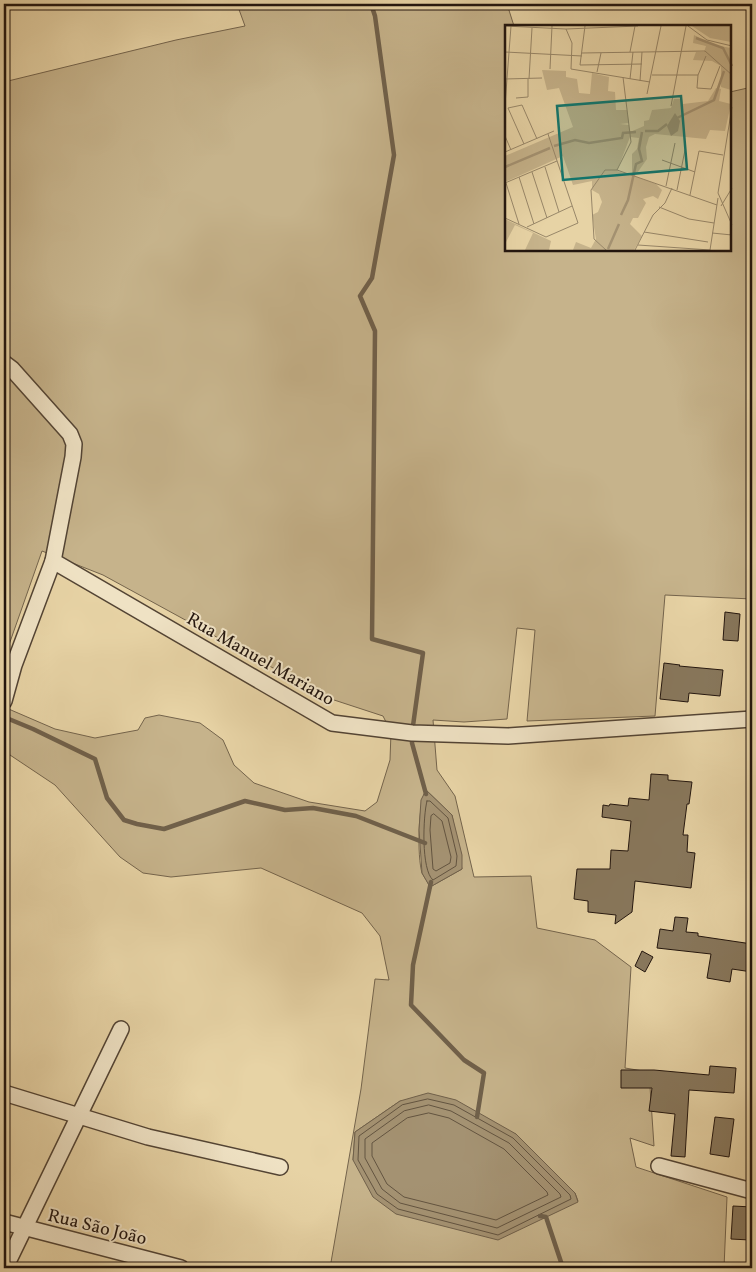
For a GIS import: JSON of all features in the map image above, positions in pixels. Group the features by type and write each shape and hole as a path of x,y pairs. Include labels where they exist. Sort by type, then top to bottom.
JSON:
{"street":[{"path":"4,363 12,369 70,434 74,444 53,561 14,665 4,701"},
{"name":"Rua Manuel Mariano","path":"53,561 332,723 412,733 508,736 752,719"},
{"path":"5,1268 121,1029"},
{"path":"4,1093 148,1137 280,1167"},
{"path":"659,1166 752,1191"},
{"name":"Rua São João","path":"4,1222 24,1229 181,1268"}],"shaded area":[{"path":"237,4 507,4 514,25 505,25 505,251 731,251 731,92 752,87 752,599 665,595 655,716 527,721 535,630 517,628 507,719 464,722 433,720 437,770 455,796 474,877 531,876 537,928 595,940 631,967 625,1068 649,1072 654,1146 630,1138 636,1167 727,1197 724,1268 330,1268 361,1089 375,979 389,980 380,936 362,913 261,868 171,877 143,873 120,857 55,785 4,751 4,707 55,729 95,738 138,730 145,718 159,715 200,723 223,740 234,765 254,783 309,802 365,811 377,802 390,760 391,732 383,716 328,698 103,575 42,551 4,659 4,82 176,40 245,26","holes":["426,790 452,815 462,869 430,887 422,873 419,855 421,806","400,1101 516,1134 575,1193 578,1201 353,1160 355,1132"]}],"water":[{"path":"426,790 452,815 462,855 462,869 430,887 422,873 419,830 421,800"},
{"path":"428,1093 456,1100 516,1134 575,1193 578,1202 498,1240 396,1214 373,1197 353,1160 355,1132 400,1101"}],"building":[{"path":"725,612 740,614 738,641 723,640"},
{"path":"664,663 723,670 720,696 689,693 688,702 660,699"},
{"path":"651,774 668,775 668,780 692,782 683,835 688,835 687,852 695,853 691,888 635,881 632,912 615,924 616,915 588,912 588,901 574,899 577,869 610,869 611,850 628,851 631,821 602,817 603,805 628,806 629,798 649,800"},
{"path":"675,917 688,918 686,932 698,933 698,936 752,944 752,972 732,969 730,982 707,978 711,954 657,948 660,929 673,931"},
{"path":"642,951 653,957 645,972 635,966"},
{"path":"710,1066 736,1068 734,1093 689,1090 685,1157 671,1156 675,1114 649,1111 652,1088 621,1088 621,1070 654,1070 709,1075"},
{"path":"715,1117 734,1119 729,1157 710,1154"},
{"path":"733,1206 752,1207 750,1240 731,1239"}],"waterway":[{"path":"371,4 375,16 394,155 372,278 360,296 375,331 372,639 423,653 412,743 426,794"},
{"path":"4,717 95,759 107,798 124,820 137,824 164,829 245,801 285,810 313,808 356,816 425,843"},
{"path":"431,882 413,965 411,1005 464,1060 484,1073 477,1117"},
{"path":"540,1216 546,1217 563,1268"}]}
